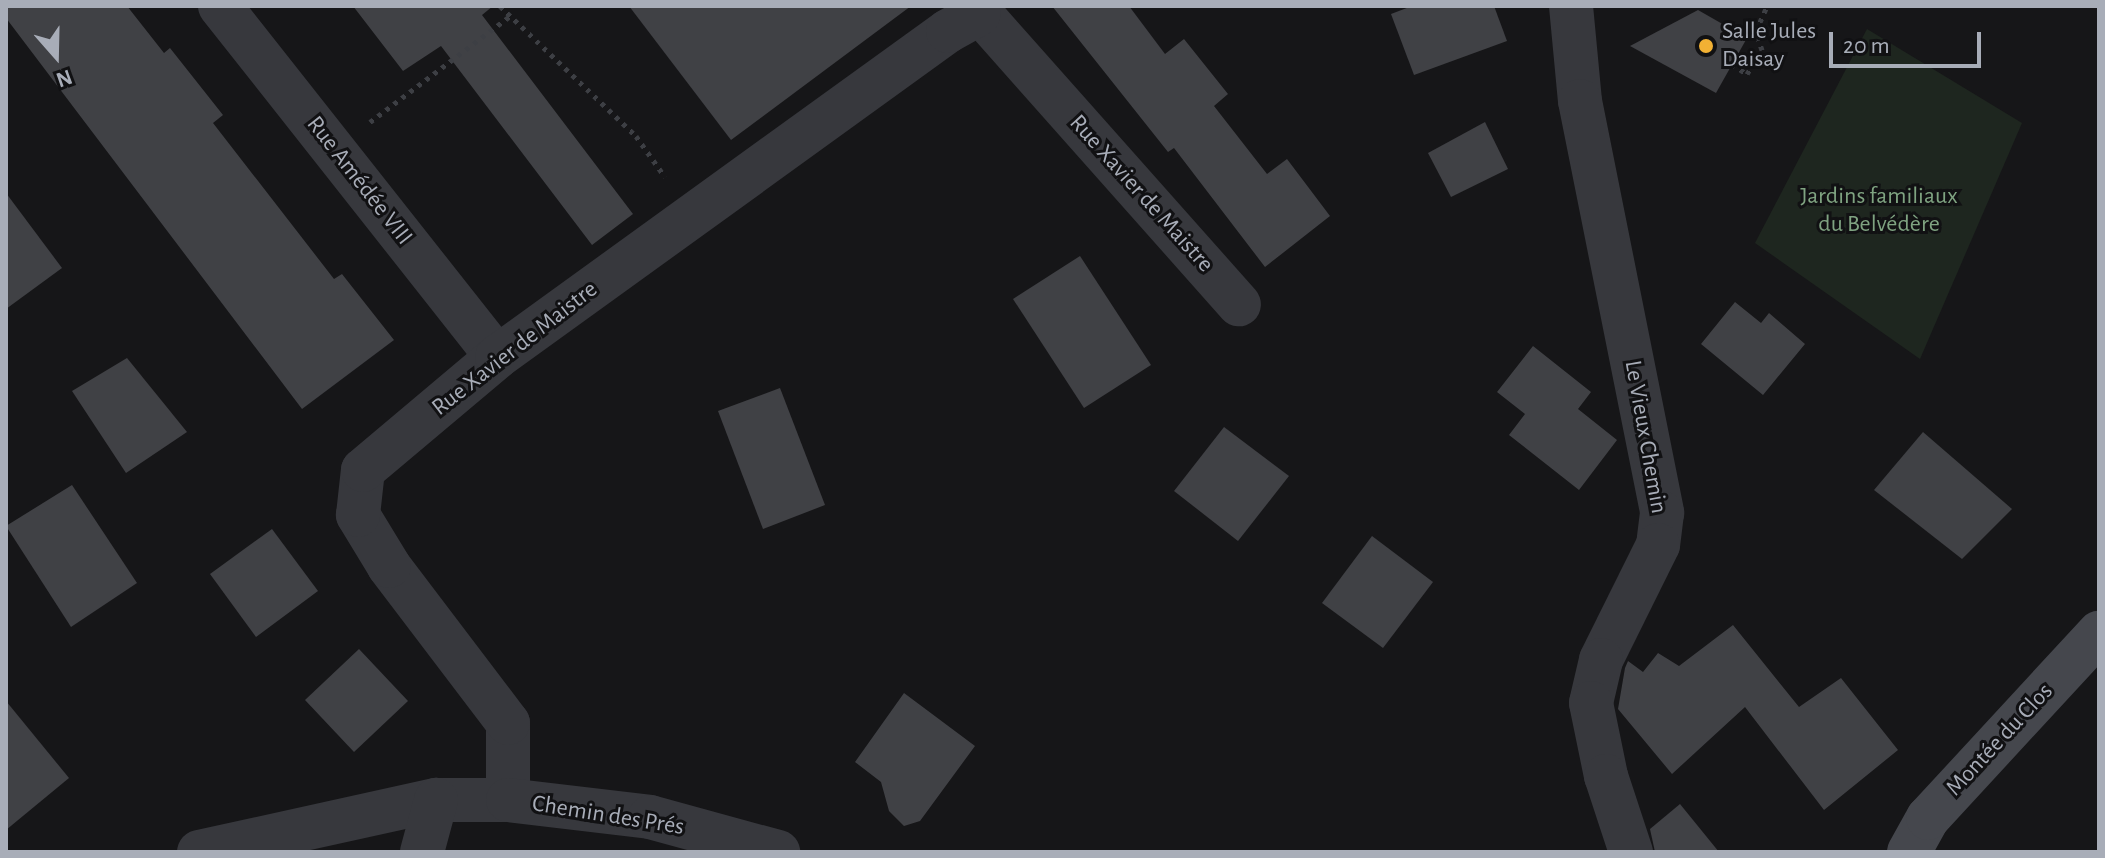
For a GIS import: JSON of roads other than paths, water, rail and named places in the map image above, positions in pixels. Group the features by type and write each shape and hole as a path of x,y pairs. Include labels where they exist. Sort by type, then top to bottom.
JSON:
{"main road":[{"name":"Montée du Clos","path":"1909,852 1928,818 2099,633"}],"street":[{"name":"Rue Amédée VIII","path":"220,6 497,357"},
{"name":"Le Vieux Chemin","path":"1571,6 1580,101 1662,513 1658,545 1601,660 1591,703 1606,776 1631,852"},
{"name":"Rue Xavier de Maistre","path":"508,800 508,723 389,566 358,515 363,470 497,357 977,10 1239,304"},
{"name":"Chemin des Prés","path":"199,852 436,800 508,800 650,817 778,852"},
{"path":"422,852 436,800"}],"place":[{"name":"Salle Jules Daisay","path":"1706,46"}],"park label":[{"name":"Jardins familiaux du Belvédère","path":"1879,211"}]}
